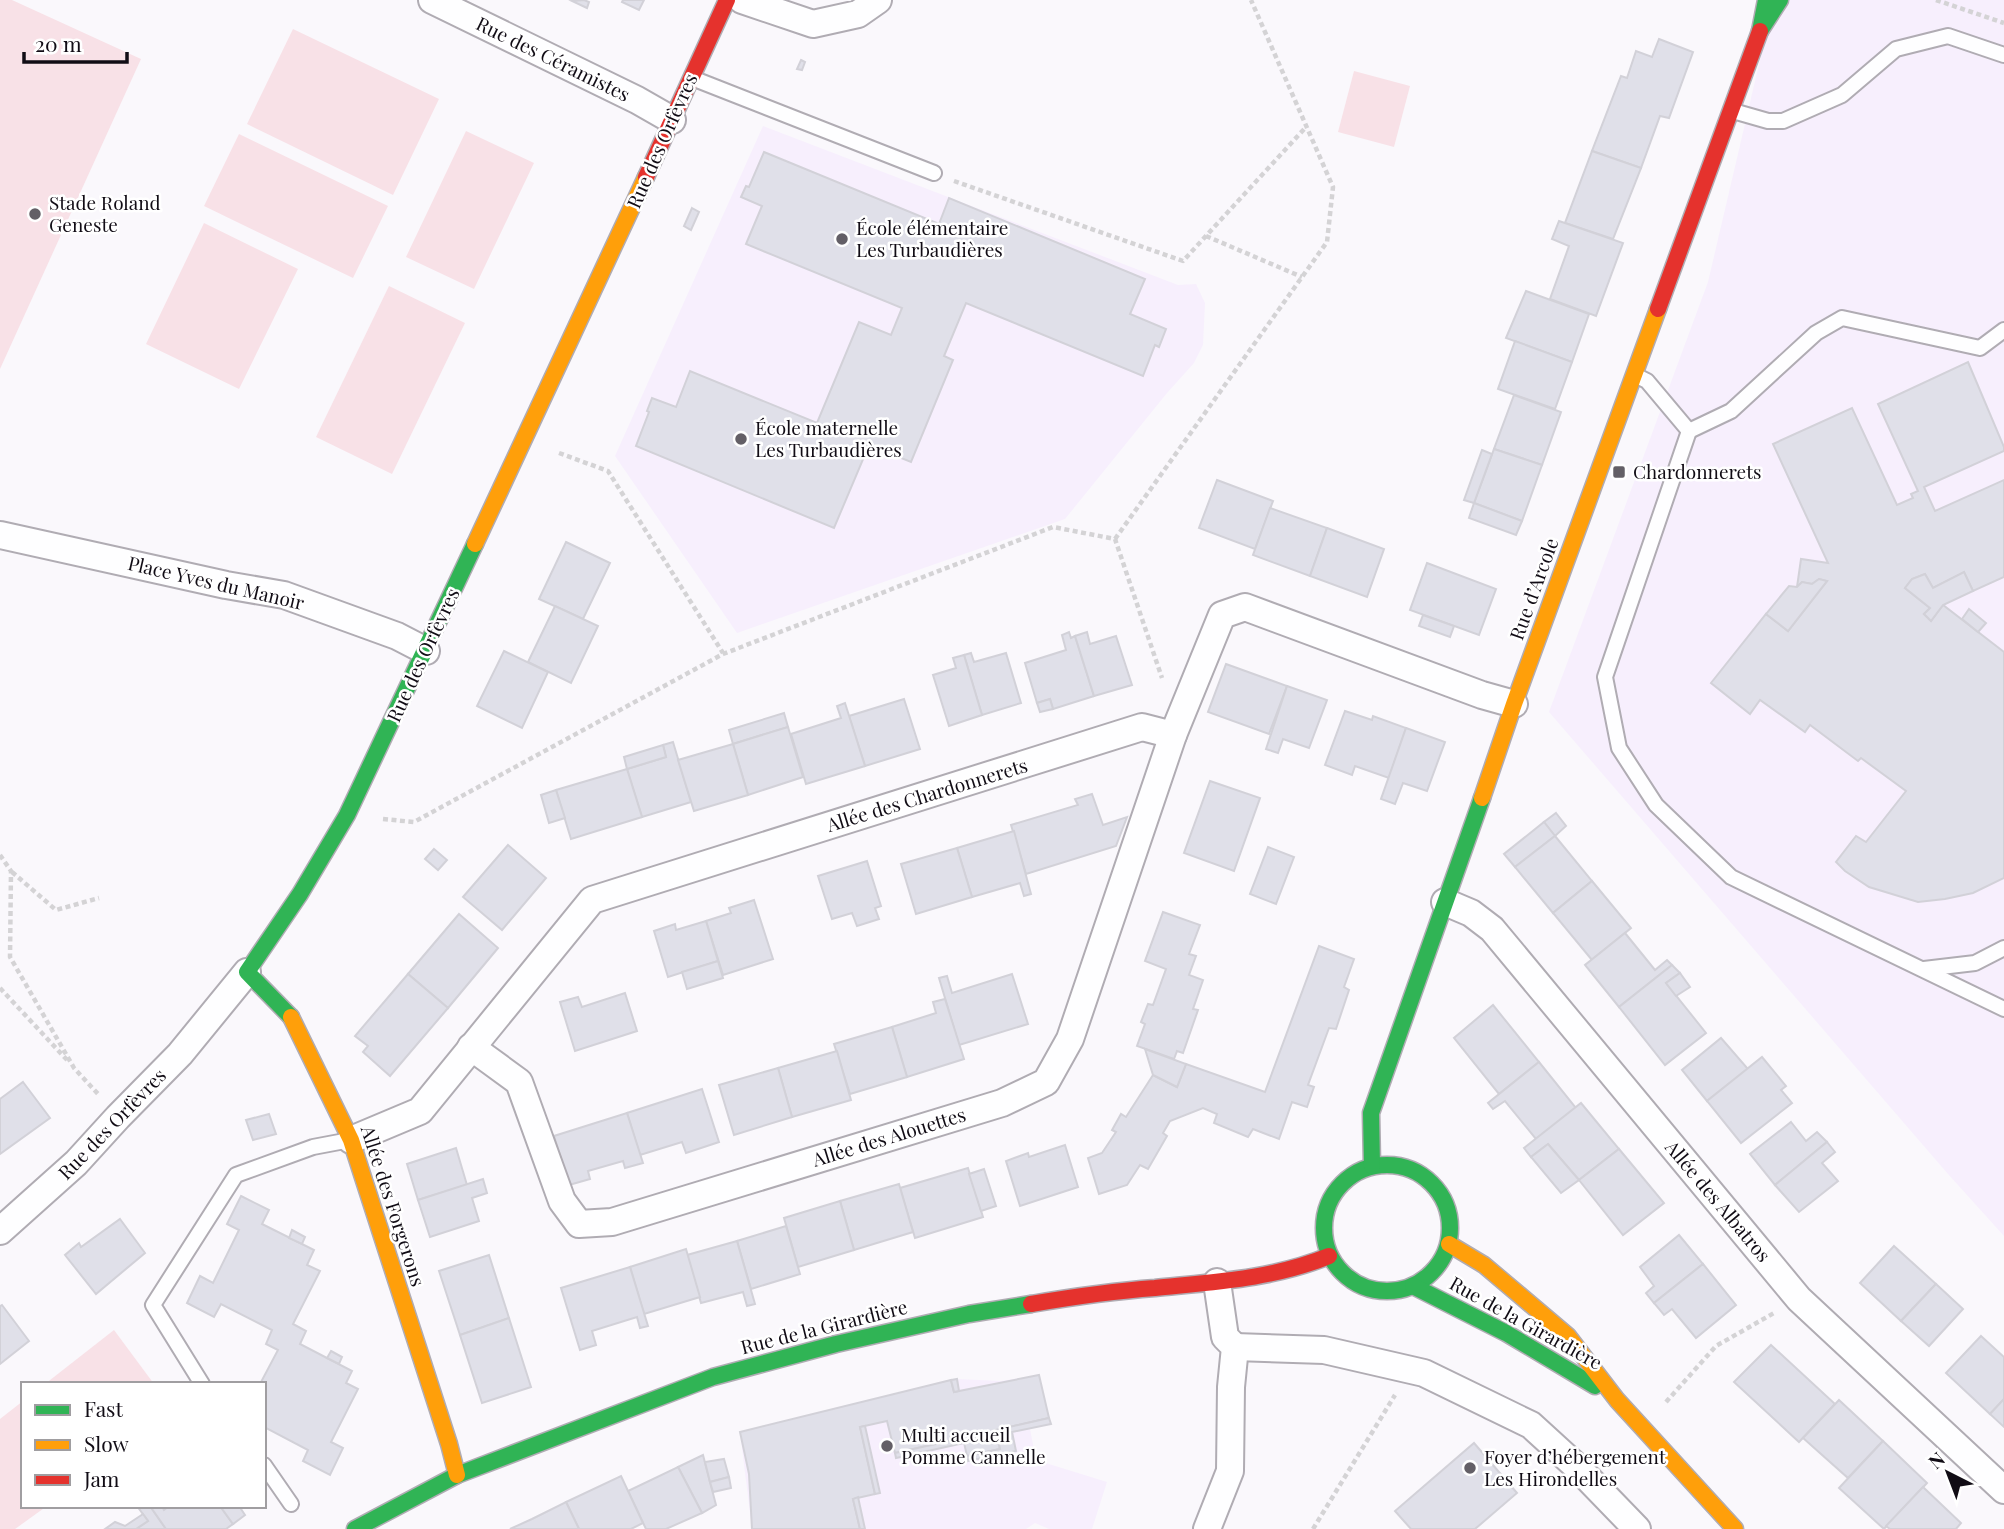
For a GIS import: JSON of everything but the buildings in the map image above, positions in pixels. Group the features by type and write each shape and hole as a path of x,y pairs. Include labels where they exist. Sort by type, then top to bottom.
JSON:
{"street":[{"name":"Rue des Céramistes","path":"432,0 637,100 672,120"},
{"name":"Rue des Orfèvres","path":"0,1231 76,1163 180,1054 247,972 300,894 348,815 525,440 727,0"},
{"path":"742,0 813,24 858,14 878,0"},
{"name":"Rue d’Arcole","path":"1372,1166 1371,1113 1514,705 1732,111 1760,31 1766,0"},
{"name":"Rue d’Arcole","path":"1760,31 1780,0"},
{"name":"Place Yves du Manoir","path":"0,535 226,585 284,595 397,636 426,651"},
{"path":"1172,735 1222,615 1245,607 1514,705"},
{"name":"Allée des Chardonnerets","path":"351,1140 420,1111 592,900 1142,727 1172,735"},
{"name":"Allée des Alouettes","path":"471,1048 519,1082 562,1201 579,1224 612,1222 1002,1103 1046,1082 1070,1040 1172,735"},
{"name":"Allée des Albatros","path":"1445,902 1471,913 1492,929 1799,1299 2004,1490"},
{"name":"Allée des Forgerons","path":"247,972 294,1020 351,1140 457,1475"},
{"name":"Rue de la Girardière","path":"1372,1166 1394,1165 1415,1171 1432,1184 1445,1201 1451,1222 1449,1244 1440,1264 1424,1280 1413,1286"},
{"path":"1372,1166 1354,1174 1340,1185 1329,1201 1324,1219 1324,1238 1329,1256 1343,1274 1361,1287 1382,1292 1404,1290 1413,1286"},
{"name":"Rue de la Girardière","path":"1449,1244 1484,1265 1568,1336 1632,1417 1735,1529"},
{"name":"Rue de la Girardière","path":"355,1529 457,1475 713,1377 836,1344 969,1314 1095,1293 1247,1279 1303,1267 1329,1256"},
{"path":"1208,1529 1230,1471 1234,1355 1225,1337 1217,1282"},
{"name":"Rue de la Girardière","path":"1413,1286 1464,1309 1526,1343 1618,1400"},
{"path":"1234,1355 1325,1350 1424,1373 1531,1425 1577,1467 1637,1529"}],"lane":[{"path":"1732,111 1768,121 1783,121 1842,95 1896,49 1948,36 2004,55"},
{"path":"691,78 934,173"},
{"path":"2004,330 1980,348 1842,318 1816,333 1731,411 1689,431 1605,677 1619,748 1656,805 1731,877 2004,1009"},
{"path":"1634,374 1647,381 1689,431"},
{"path":"1922,969 1975,963 2004,948"},
{"path":"201,1382 153,1305 236,1175 313,1147 351,1140"},
{"path":"266,1468 291,1504"}],"path":[{"path":"1115,539 1326,242 1333,187 1251,0"},
{"path":"1936,0 2004,23"},
{"path":"934,173 1183,261 1306,127"},
{"path":"1206,236 1302,277"},
{"path":"525,440 608,471 723,653"},
{"path":"348,815 414,822 723,653 1054,527 1115,539"},
{"path":"1115,539 1166,690 1186,703"},
{"path":"0,855 11,871 56,910 99,898"},
{"path":"11,871 10,957 74,1068"},
{"path":"0,988 118,1117"},
{"path":"1632,1417 1667,1402 1716,1346 1799,1299"},
{"path":"1314,1529 1396,1393 1400,1367"}],"shaded area":[{"name":"Stade Roland Geneste","path":"0,0 12,0 141,59 0,369"},
{"path":"1774,0 2004,0 2004,1236 1549,712 1708,282"},
{"path":"293,29 439,99 393,195 247,124"},
{"path":"1354,71 1410,86 1394,147 1338,132"},
{"path":"763,126 1178,285 1196,284 1205,303 1203,345 1194,363 1065,519 737,633 615,456"},
{"path":"466,131 534,163 474,289 406,257"},
{"path":"239,134 388,206 353,278 204,206"},
{"path":"204,223 298,269 239,389 146,344"},
{"path":"389,286 465,323 392,474 316,437"},
{"path":"114,1330 153,1382 48,1382"},
{"name":"Multi accueil Pomme Cannelle","path":"1039,1375 1051,1424 1030,1429 1036,1460 1107,1482 1092,1529 1049,1529 1035,1523 1026,1529 752,1529 740,1432 957,1379 1001,1381"},
{"path":"21,1403 21,1508 44,1508 15,1529 0,1529 0,1419"}],"traffic: fast":[{"path":"1766,0 1760,31 1780,0"},
{"path":"291,1017 247,972 300,894 347,815 475,544"},
{"path":"1372,1166 1371,1113 1482,798"},
{"path":"1387,1165 1411,1170 1432,1183 1445,1204 1450,1228 1445,1252 1432,1273 1411,1286 1387,1291 1363,1286 1342,1273 1329,1252 1324,1228 1329,1204 1342,1183 1363,1170 1387,1165"},
{"path":"1413,1286 1506,1333 1595,1386"},
{"path":"355,1529 457,1475 713,1377 836,1344 969,1314 1031,1304"}],"traffic: slow":[{"path":"475,544 646,177"},
{"path":"1482,798 1658,309"},
{"path":"291,1017 351,1140 457,1475"},
{"path":"1449,1244 1484,1265 1568,1336 1617,1400 1735,1529"}],"traffic: jam":[{"path":"646,177 727,0"},
{"path":"1658,309 1760,31"},
{"path":"1031,1304 1265,1275 1329,1256"}],"place":[{"name":"Stade Roland Geneste","path":"35,214"},
{"name":"École élémentaire Les Turbaudières","path":"842,239"},
{"name":"École maternelle Les Turbaudières","path":"741,439"},
{"name":"Chardonnerets","path":"1619,472"},
{"name":"Multi accueil Pomme Cannelle","path":"887,1446"},
{"name":"Foyer d’hébergement Les Hirondelles","path":"1470,1468"}]}
